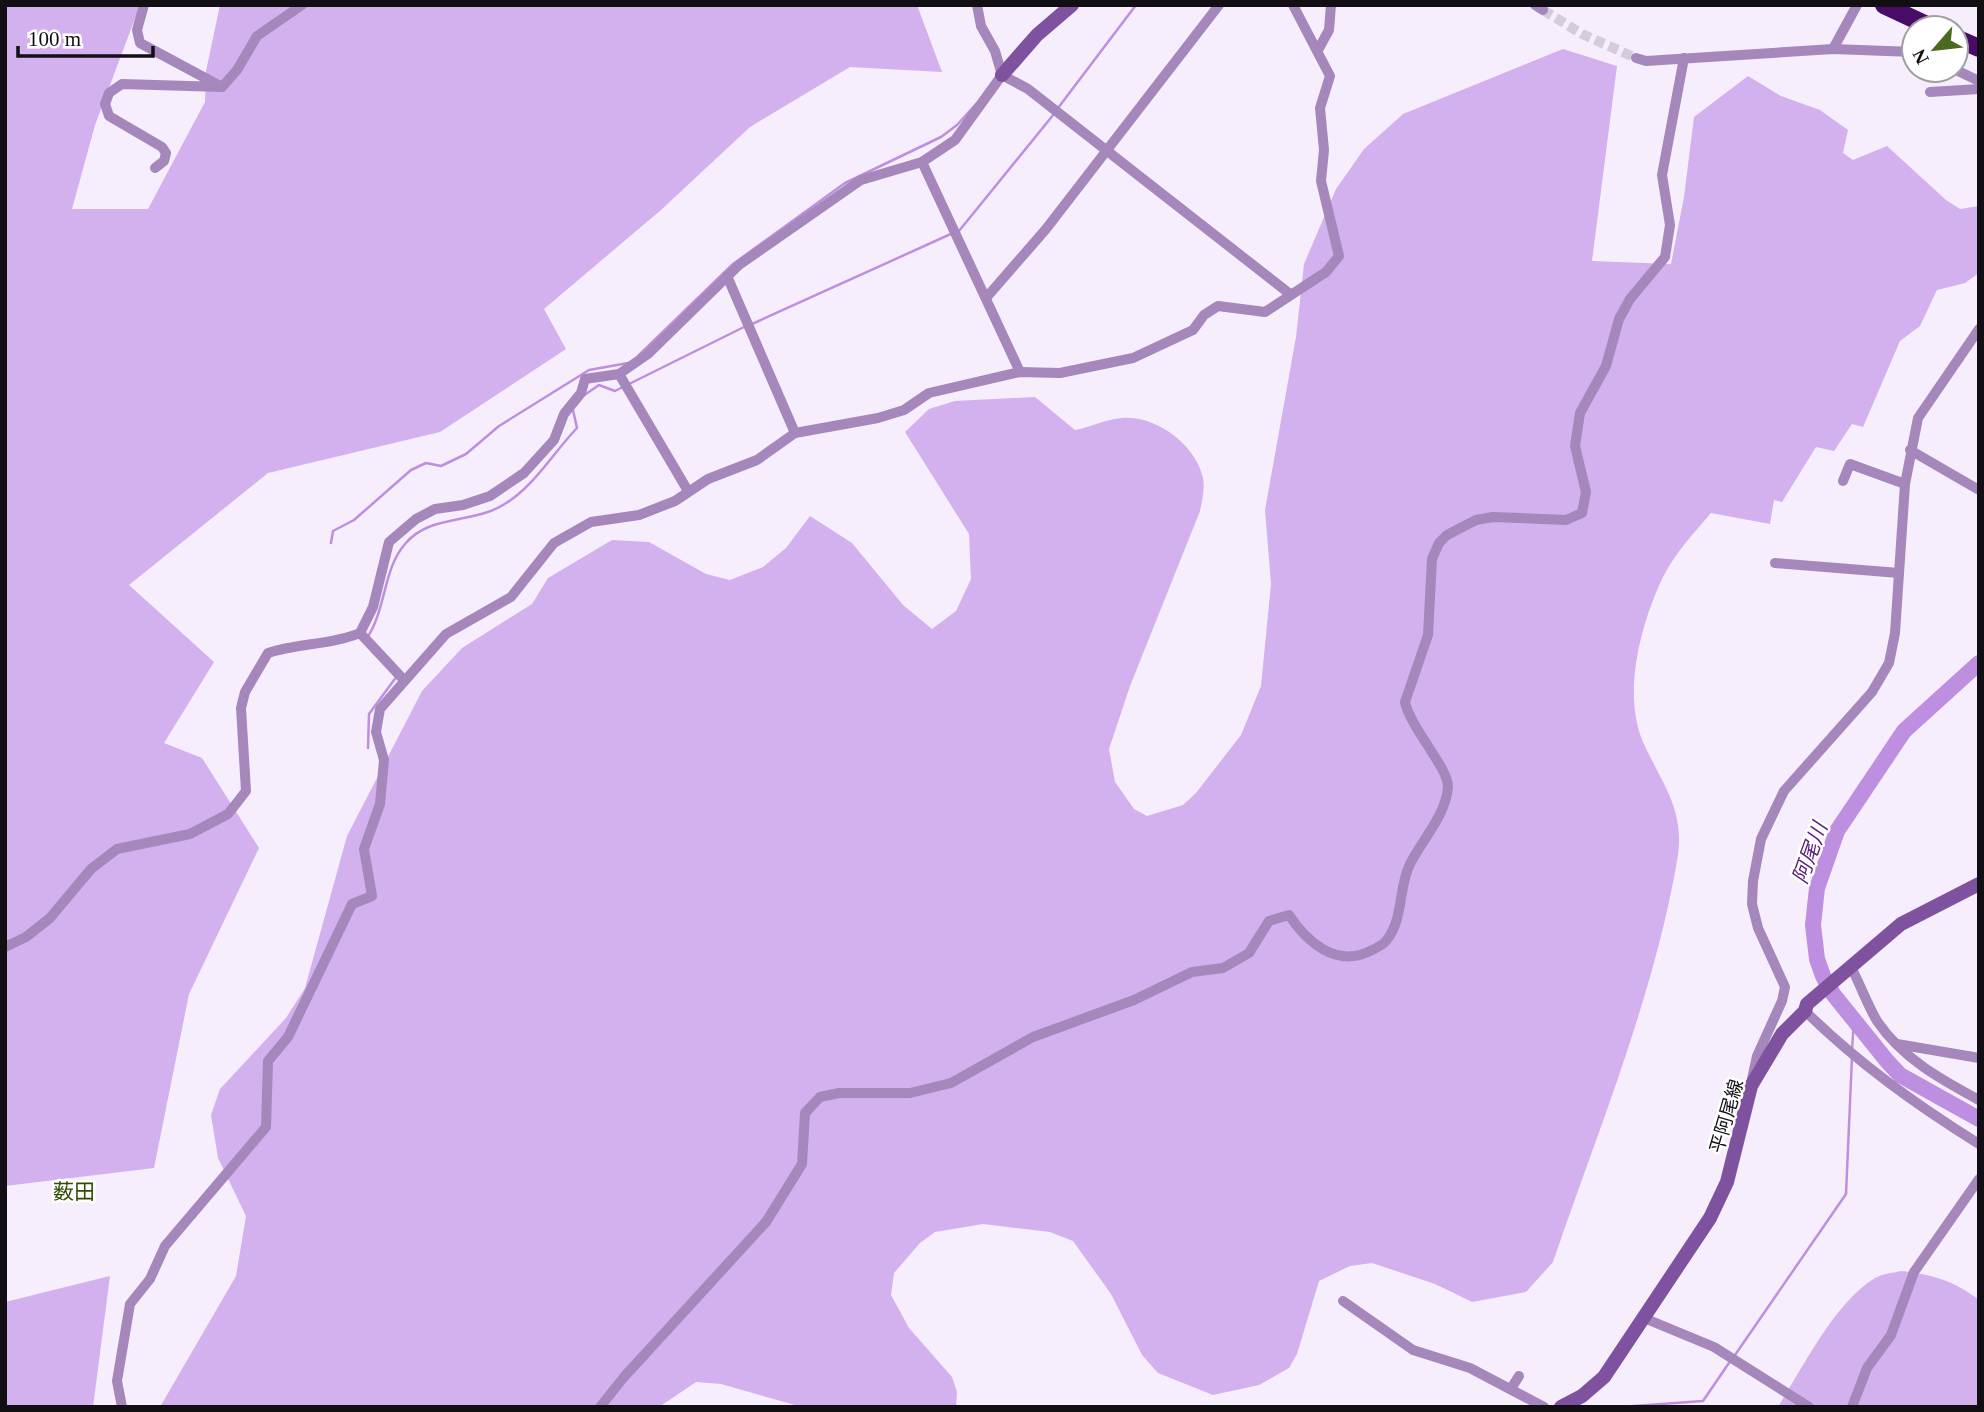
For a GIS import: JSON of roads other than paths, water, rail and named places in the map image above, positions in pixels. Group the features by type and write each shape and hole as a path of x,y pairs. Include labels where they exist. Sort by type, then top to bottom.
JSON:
{"highway":[{"path":"1884,5 1903,14"}],"main road":[{"path":"1002,75 1037,35 1072,5"},
{"name":"平阿尾線","path":"1561,1407 1582,1396 1604,1377 1710,1218 1727,1182 1751,1086 1782,1034 1806,1007 1901,924 1979,884"}],"street":[{"path":"144,5 137,30 140,43 222,86"},
{"path":"155,168 164,161 166,153 163,147 109,116 105,104 109,93 122,84 222,86 237,70 257,36 302,5"},
{"path":"977,5 981,26 995,51 1002,75 1028,89 1290,294"},
{"path":"986,298 1046,229 1219,5"},
{"path":"122,1407 117,1381 131,1304 150,1279 165,1246 266,1127 268,1062 288,1037 352,904 372,896 365,849 380,804 384,760 376,732 380,709 403,679 446,634 512,597 554,543 591,522 639,515 657,509 708,479 757,460 795,433 878,418 904,410 929,393 1020,372 1060,373 1133,358 1193,330 1204,315 1218,306 1265,313 1326,272 1339,256 1321,181 1324,122 1320,108 1330,76 1293,5"},
{"path":"1318,50 1329,30 1331,5"},
{"path":"1833,49 1857,5"},
{"path":"1636,58 1646,61 1833,49 1900,51"},
{"path":"600,1407 624,1377 766,1222 797,1175 804,1149 805,1113 820,1097 839,1093 910,1093 951,1083 1033,1037 1134,1000 1192,972 1223,968 1249,953 1269,921 1289,915 1301,934 1329,954 1361,955 1387,940 1400,907 1409,866 1431,829 1448,787 1448,778 1428,749 1405,702 1428,635 1432,559 1447,535 1476,520 1493,517 1566,520 1582,513 1586,492 1575,446 1580,413 1605,366 1619,318 1630,299 1665,257 1671,225 1662,175 1684,58"},
{"path":"5,947 26,937 50,918 91,869 110,852 190,834 228,814 246,790 242,708 245,692 268,653 290,646 347,639 360,633 373,607 389,542 399,532 435,509 463,506 489,496 524,473 554,440 564,414 580,393 585,379 619,374 661,341 727,276 787,230 861,180 922,162 955,140 1002,75"},
{"path":"1930,92 1979,89"},
{"path":"922,162 1020,372"},
{"path":"727,276 795,433"},
{"path":"1751,1086 1757,1056 1782,1002 1785,987 1758,928 1752,904 1753,881 1761,839 1784,791 1872,692 1889,663 1895,633 1905,484 1918,418 1979,329"},
{"path":"619,374 688,491"},
{"path":"1910,450 1979,490"},
{"path":"1843,481 1850,464 1905,484"},
{"path":"1776,564 1899,573"},
{"path":"360,633 403,679"},
{"path":"1849,968 1877,1020 1896,1044 1925,1070 1979,1100"},
{"path":"1806,1007 1851,1056 1900,1094 1979,1144"},
{"path":"1896,1044 1979,1058"},
{"path":"1852,1407 1867,1368 1891,1335 1914,1272 1979,1178"},
{"path":"1343,1301 1413,1350 1470,1368 1512,1387 1544,1407"},
{"path":"1644,1318 1714,1347 1809,1407"},
{"path":"1512,1387 1519,1376"}],"waterway":[{"path":"1058,108 1136,5"},
{"path":"639,355 733,264 845,183 941,137 957,125 976,104"},
{"path":"959,231 1054,114"},
{"path":"752,324 953,233"},
{"path":"629,384 746,326"},
{"path":"331,543 333,531 354,520 411,470 426,463 441,466 466,454 499,426 589,370 628,363"},
{"path":"583,396 599,385 615,391 623,387"},
{"path":"367,638 378,615 392,565 405,544 426,528 491,511 514,498 577,428 573,410"},
{"name":"阿尾川","path":"1979,663 1904,731 1837,831 1817,888 1813,925 1817,959 1823,976 1833,994 1887,1061 1900,1075 1979,1119"},
{"path":"368,748 369,714 397,676"},
{"path":"1852,1050 1854,1019"},
{"path":"1735,1355 1846,1194 1852,1057"},
{"path":"1620,1407 1703,1401 1731,1360"}],"tunnel":[{"path":"1543,10 1582,34 1636,58"}],"district":[{"name":"薮田","path":"74,1192"}]}
